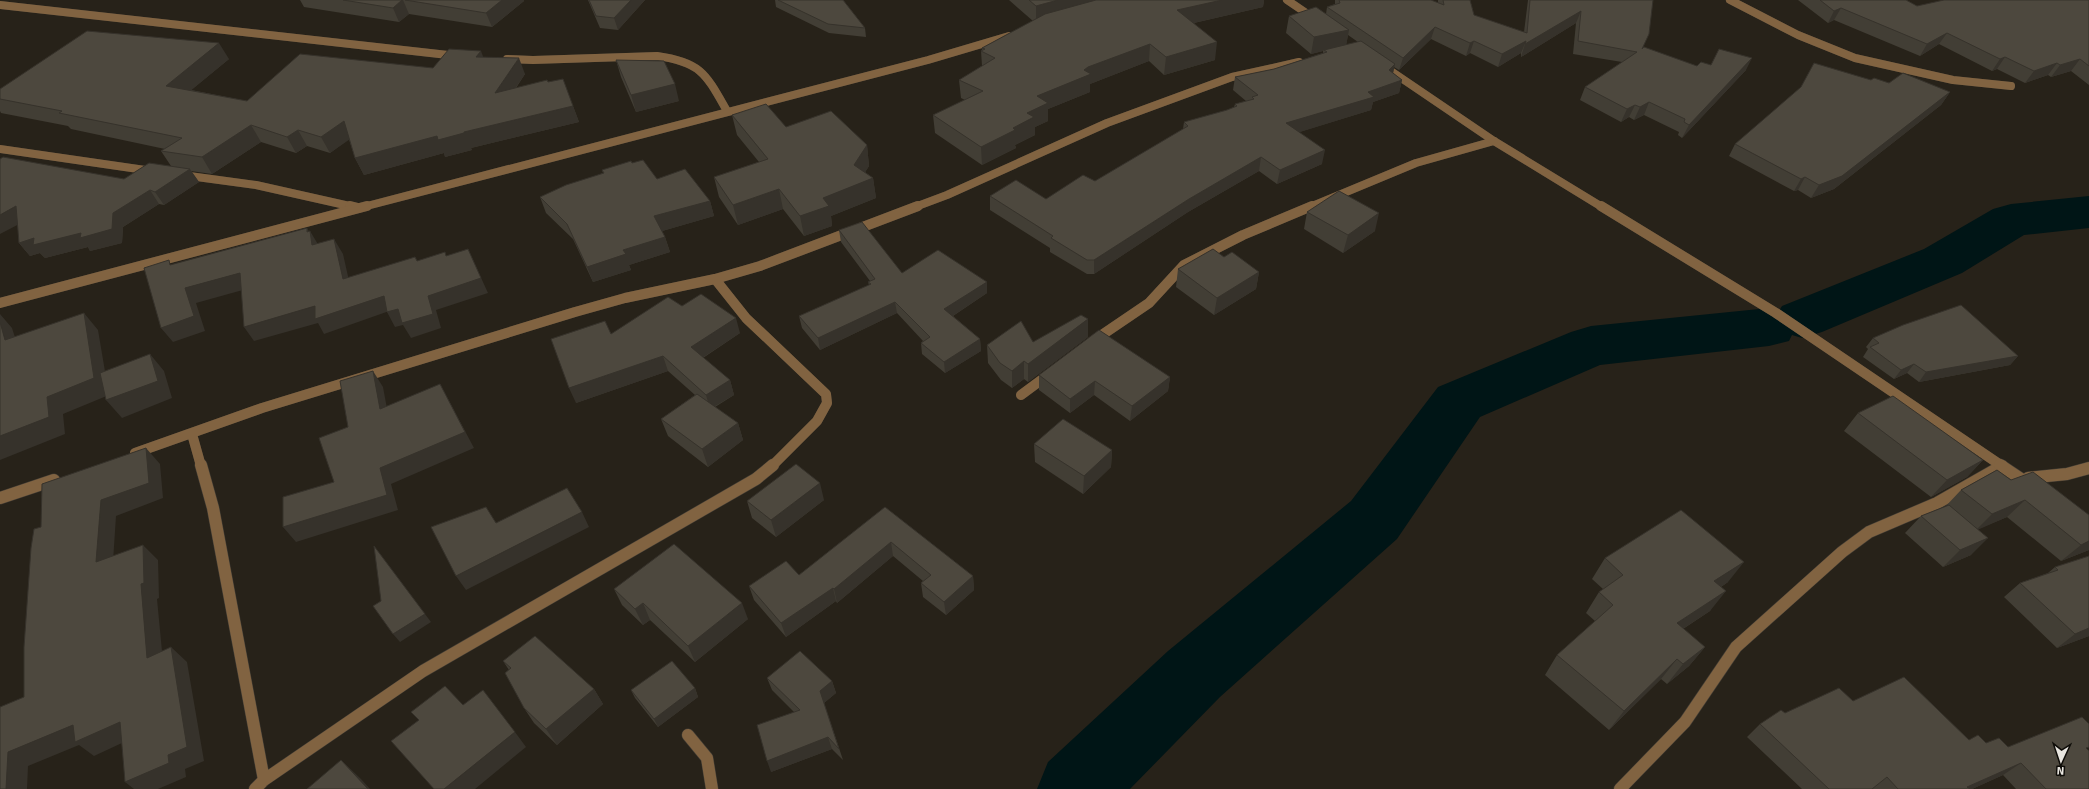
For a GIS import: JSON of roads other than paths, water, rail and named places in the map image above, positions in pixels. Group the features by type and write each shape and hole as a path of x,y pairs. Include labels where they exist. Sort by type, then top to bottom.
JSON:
{"street":[{"path":"1287,0 1326,27"},
{"path":"1730,0 1798,35 1855,58 1954,80 2011,86"},
{"path":"0,5 465,57"},
{"path":"0,303 727,111 928,60 1017,34"},
{"path":"495,58 541,60 657,56 675,58 700,68 727,111"},
{"path":"1371,58 1494,141 1776,313 2040,491"},
{"path":"125,456 192,434 262,408 575,312 625,298 715,279 774,260 947,195 1107,123 1232,77 1306,60"},
{"path":"1088,345 1149,303 1184,264 1243,235 1416,163 1494,141"},
{"path":"0,149 256,186 358,208"},
{"path":"255,789 264,780 423,671 756,479 773,466 811,428 822,414 827,404 826,394 746,318 715,279"},
{"path":"1021,395 1058,368"},
{"path":"192,434 213,508 264,780"},
{"path":"1620,789 1685,722 1736,647 1831,562 1870,532 1937,503 2002,466"},
{"path":"2021,479 2066,474 2089,468"},
{"path":"0,498 66,476"},
{"path":"688,735 706,758 712,789"}],"waterway":[{"path":"1802,319 1943,261 2011,220 2089,212"},
{"path":"1076,789 1194,674 1374,520 1459,402 1591,346 1769,327"}]}
